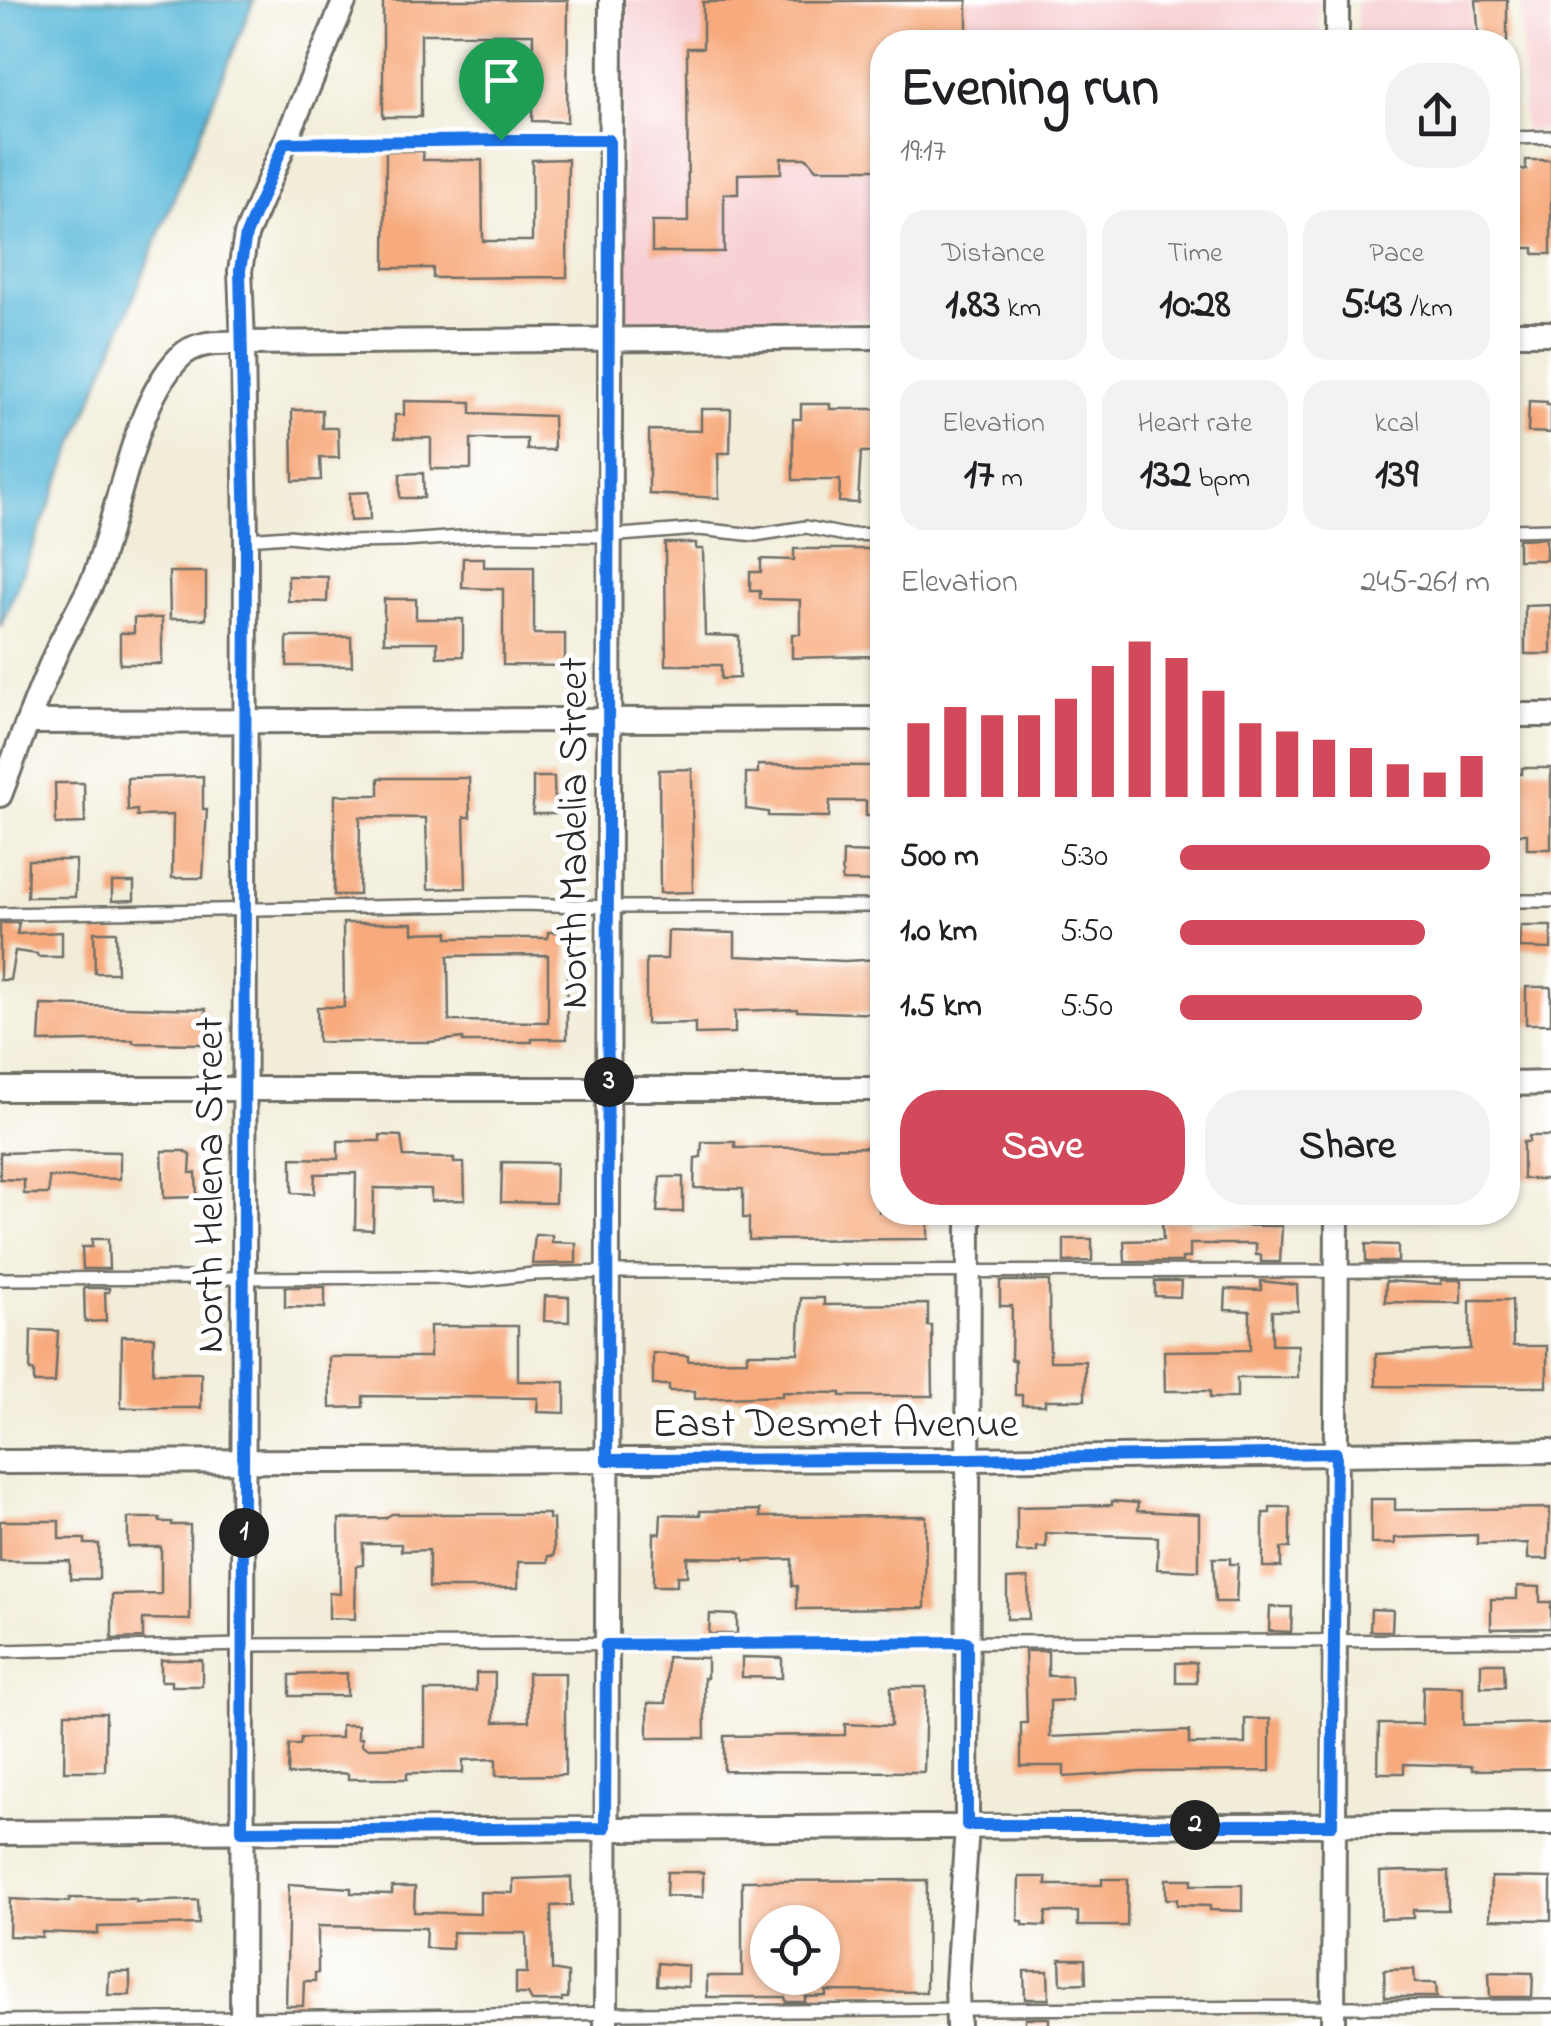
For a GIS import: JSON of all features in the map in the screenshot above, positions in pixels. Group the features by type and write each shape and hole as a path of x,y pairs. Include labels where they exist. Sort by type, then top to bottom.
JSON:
{"street":[{"name":"North Helena Street","path":"242,2023 246,539 242,253 254,214 345,0"},
{"name":"North Madelia Street","path":"606,2019 610,0"},
{"path":"1337,30 1338,0"},
{"path":"1520,333 1551,333"},
{"path":"0,795 59,647 93,579 125,473 162,382 192,348 244,343 870,337"},
{"path":"1520,715 1551,715"},
{"path":"28,722 870,719"},
{"path":"1520,1084 1551,1083"},
{"path":"0,1089 870,1088"},
{"path":"957,2017 967,1825 969,1225"},
{"path":"1333,2018 1337,1225"},
{"name":"East Desmet Avenue","path":"0,1462 967,1459 1551,1451"},
{"path":"0,1833 1551,1823"}],"lane":[{"path":"1520,138 1551,138"},
{"path":"284,143 609,140"},
{"path":"246,539 288,536 359,542 490,535 607,536 700,529 755,535 806,528 846,535 870,534"},
{"path":"1520,530 1551,529"},
{"path":"1520,900 1551,901"},
{"path":"0,914 523,904 870,906"},
{"path":"0,1279 433,1277 471,1282 534,1274 608,1272 1551,1271"},
{"path":"0,1650 244,1645 1551,1640"},
{"path":"0,2021 1333,2018 1551,2006"}],"shaded area":[{"path":"624,0 1319,0 1319,30 870,30 870,319 623,321"},
{"path":"1357,0 1471,0 1471,30 1357,30"},
{"path":"1521,0 1551,0 1551,130 1524,131"}],"water":[{"path":"0,0 254,0 0,628"}],"building":[{"path":"383,0 568,0 567,122 532,121 533,34 421,34 421,117 383,117"},
{"path":"967,0 967,30 870,30 870,169 816,169 807,158 781,158 781,173 738,174 738,194 724,194 724,252 652,252 652,222 688,222 687,48 703,48 703,2"},
{"path":"1476,0 1507,0 1507,30 1478,30"},
{"path":"386,151 423,151 423,160 482,160 483,241 532,241 532,160 568,159 567,277 433,278 433,268 385,268"},
{"path":"1526,160 1551,160 1551,254 1534,254 1534,248 1520,248 1520,170 1526,170"},
{"path":"404,401 471,402 471,413 553,416 554,450 527,450 527,439 471,439 471,469 431,469 431,438 395,438 395,415 404,415"},
{"path":"1529,401 1551,405 1551,433 1528,432"},
{"path":"801,404 870,409 870,452 861,452 858,503 839,502 840,480 793,480 793,419 801,419"},
{"path":"701,409 731,409 730,453 718,453 719,498 649,494 649,430 701,431"},
{"path":"292,410 322,410 322,428 338,428 339,458 320,458 321,480 293,481"},
{"path":"423,473 424,498 400,498 400,474"},
{"path":"369,492 370,520 350,521 349,493"},
{"path":"1546,538 1546,560 1520,560 1520,539"},
{"path":"665,543 696,543 696,549 703,549 705,635 739,636 739,678 721,679 721,665 666,665"},
{"path":"794,549 870,549 870,656 792,658 792,634 800,634 800,600 760,599 760,591 750,591 750,572 761,572 761,559 794,560"},
{"path":"463,558 484,558 484,567 534,567 534,634 565,634 565,666 503,665 503,589 462,588"},
{"path":"169,572 206,572 206,619 170,619"},
{"path":"288,576 328,577 327,602 288,601"},
{"path":"384,599 416,599 416,619 463,619 463,656 437,657 437,642 384,642"},
{"path":"1551,605 1551,654 1525,654 1525,606"},
{"path":"134,618 162,618 162,664 120,664 120,633 134,633"},
{"path":"287,637 351,637 352,666 287,666"},
{"path":"758,765 870,766 870,816 866,816 866,801 830,801 829,817 768,816 768,812 746,809 746,773 758,773"},
{"path":"1522,768 1551,768 1551,849 1527,849 1527,834 1520,834"},
{"path":"692,769 693,892 660,893 659,770"},
{"path":"203,776 203,809 207,809 203,878 172,878 173,815 137,816 137,810 128,811 127,778"},
{"path":"533,777 554,777 555,814 533,814"},
{"path":"379,778 469,778 470,817 464,817 466,888 428,889 426,818 360,817 359,895 334,895 335,795 379,795"},
{"path":"55,783 84,783 85,823 56,824"},
{"path":"843,852 870,853 870,882 842,881"},
{"path":"28,860 76,860 75,897 27,897"},
{"path":"112,882 134,882 134,900 112,901"},
{"path":"0,923 19,923 17,934 62,932 62,957 38,957 15,951 10,980 0,980"},
{"path":"343,923 413,923 413,933 448,932 448,938 548,938 548,932 567,932 567,1039 318,1042 317,1007 344,1007","holes":["548,955 548,1022 449,1021 448,956"]},
{"path":"1521,926 1551,926 1551,949 1520,948"},
{"path":"668,931 735,933 735,956 870,960 870,1014 797,1009 735,1011 735,1033 695,1034 695,1023 646,1024 646,959 667,959"},
{"path":"94,932 116,932 117,973 95,973"},
{"path":"1526,987 1551,987 1551,1024 1526,1024"},
{"path":"41,1005 206,1009 204,1044 133,1040 39,1042"},
{"path":"380,1135 401,1136 404,1157 454,1158 454,1163 464,1163 465,1200 431,1201 431,1189 374,1188 373,1230 355,1229 356,1173 315,1174 314,1194 292,1193 292,1158 338,1159 338,1141 380,1141"},
{"path":"1529,1136 1551,1136 1551,1179 1523,1179 1523,1142 1529,1142"},
{"path":"702,1142 735,1142 735,1148 870,1147 870,1225 928,1225 928,1239 749,1240 749,1218 743,1218 743,1189 694,1188 695,1158 701,1157"},
{"path":"162,1151 185,1151 191,1156 190,1173 196,1173 197,1197 164,1198"},
{"path":"120,1152 120,1179 49,1177 49,1194 24,1194 24,1180 0,1179 0,1153"},
{"path":"502,1162 556,1163 555,1203 501,1202"},
{"path":"660,1177 683,1177 683,1212 657,1212"},
{"path":"1162,1225 1282,1226 1280,1262 1261,1262 1256,1244 1190,1244 1190,1258 1182,1258 1182,1262 1125,1262 1124,1241 1163,1240"},
{"path":"535,1235 552,1235 552,1242 576,1243 576,1263 532,1264"},
{"path":"92,1239 108,1239 109,1269 83,1269 82,1247 92,1247"},
{"path":"1064,1239 1092,1239 1092,1261 1064,1262"},
{"path":"1366,1244 1398,1245 1398,1262 1366,1262"},
{"path":"1441,1280 1461,1280 1461,1303 1385,1302 1386,1281 1441,1284"},
{"path":"1000,1281 1049,1281 1050,1361 1085,1361 1085,1400 1045,1400 1045,1405 1022,1405 1022,1395 1015,1395 1015,1360 1011,1360 1012,1306 1000,1306"},
{"path":"1155,1281 1181,1281 1180,1297 1155,1296"},
{"path":"1261,1281 1297,1285 1298,1311 1272,1311 1272,1345 1298,1345 1298,1378 1237,1378 1237,1398 1210,1398 1210,1391 1165,1391 1164,1351 1250,1350 1250,1311 1225,1310 1226,1289 1261,1290"},
{"path":"285,1287 325,1287 325,1308 285,1307"},
{"path":"84,1288 109,1288 105,1292 106,1321 85,1322"},
{"path":"545,1296 569,1297 569,1322 544,1321"},
{"path":"801,1298 824,1298 824,1305 928,1304 933,1396 782,1392 782,1396 695,1399 695,1391 669,1391 669,1385 653,1385 653,1353 688,1356 688,1361 747,1360 747,1353 798,1353"},
{"path":"1470,1300 1512,1300 1513,1346 1547,1346 1547,1387 1376,1386 1376,1354 1470,1349"},
{"path":"430,1326 518,1326 518,1381 565,1382 565,1413 537,1412 538,1398 363,1396 363,1407 330,1408 329,1357 430,1357"},
{"path":"31,1330 58,1331 55,1383 34,1383 34,1371 30,1371"},
{"path":"122,1336 154,1337 153,1373 201,1373 201,1408 121,1408"},
{"path":"1371,1499 1395,1499 1395,1510 1550,1508 1548,1559 1528,1559 1528,1543 1477,1544 1477,1535 1395,1538 1395,1544 1371,1544"},
{"path":"1112,1501 1138,1503 1137,1511 1199,1514 1199,1571 1157,1569 1158,1537 1046,1533 1046,1547 1037,1547 1037,1552 1017,1552 1017,1507 1112,1505"},
{"path":"1270,1507 1290,1507 1290,1548 1281,1548 1281,1567 1263,1567 1263,1513 1270,1513"},
{"path":"760,1510 760,1517 926,1516 925,1608 797,1609 792,1559 687,1557 687,1576 677,1576 677,1586 653,1586 654,1533 660,1534 661,1514"},
{"path":"392,1514 549,1514 549,1519 553,1519 554,1556 548,1556 548,1562 518,1562 518,1588 429,1588 429,1550 401,1551 401,1544 363,1544 363,1565 356,1566 355,1619 329,1618 329,1593 340,1594 339,1519 385,1518"},
{"path":"128,1518 160,1518 160,1522 172,1525 190,1525 190,1620 143,1619 143,1638 112,1639 112,1595 161,1594 161,1547 128,1547"},
{"path":"0,1521 59,1521 59,1539 85,1539 85,1544 99,1544 99,1579 70,1579 70,1561 0,1561"},
{"path":"1213,1558 1230,1558 1230,1564 1238,1564 1236,1602 1215,1602"},
{"path":"1028,1578 1029,1619 1007,1619 1007,1579"},
{"path":"1517,1586 1540,1587 1540,1602 1551,1602 1551,1628 1491,1629 1491,1599 1517,1599"},
{"path":"1270,1607 1292,1607 1291,1632 1269,1631"},
{"path":"1371,1609 1393,1610 1392,1631 1370,1631"},
{"path":"710,1614 737,1615 737,1634 709,1634"},
{"path":"1025,1651 1048,1651 1048,1676 1071,1676 1072,1700 1050,1701 1050,1737 1189,1731 1189,1744 1245,1744 1245,1719 1270,1719 1270,1771 1064,1777 1064,1766 1021,1766 1021,1723 1027,1723"},
{"path":"667,1657 707,1658 705,1738 648,1738 648,1703 666,1703"},
{"path":"742,1657 782,1658 782,1678 742,1677"},
{"path":"161,1660 202,1660 202,1686 171,1686 171,1681 161,1681"},
{"path":"1196,1662 1197,1683 1176,1683 1176,1663"},
{"path":"1481,1663 1504,1663 1505,1687 1481,1687"},
{"path":"347,1673 347,1696 290,1696 290,1675"},
{"path":"476,1673 495,1673 494,1722 529,1721 528,1673 565,1673 565,1775 496,1776 496,1759 463,1760 463,1773 407,1773 407,1779 348,1779 348,1774 341,1773 288,1775 289,1745 300,1745 301,1738 341,1738 341,1725 358,1725 358,1738 367,1748 425,1747 425,1691 476,1691"},
{"path":"1423,1686 1463,1687 1463,1725 1551,1723 1551,1769 1472,1770 1472,1766 1404,1764 1404,1773 1378,1773 1379,1724 1422,1724"},
{"path":"891,1687 926,1687 924,1772 724,1771 724,1736 845,1735 845,1724 891,1726"},
{"path":"65,1713 106,1713 105,1771 64,1771"},
{"path":"667,1872 703,1872 703,1897 666,1896"},
{"path":"1380,1872 1448,1872 1448,1910 1413,1910 1413,1918 1381,1919"},
{"path":"571,1877 572,1905 551,1906 552,1970 568,1973 568,1998 562,2001 532,2001 528,1994 516,1994 516,1973 527,1973 526,1933 453,1932 452,1949 425,1948 426,1928 318,1926 315,1981 304,1981 303,2006 286,2006 289,1884 392,1894 392,1887 415,1887 414,1912 480,1914 480,1892 513,1893 513,1879"},
{"path":"1019,1877 1046,1877 1046,1885 1102,1885 1102,1879 1128,1879 1127,1926 1078,1926 1078,1912 1046,1912 1045,1926 1023,1925 1023,1921 1018,1921"},
{"path":"1491,1877 1551,1878 1551,1920 1490,1919"},
{"path":"1166,1879 1192,1879 1191,1885 1242,1885 1242,1911 1177,1905 1177,1899 1166,1899"},
{"path":"927,1880 926,1992 840,1991 840,1905 750,1905 750,1995 826,1996 805,1997 805,2002 786,2002 785,1997 707,1997 707,1976 742,1976 742,1881"},
{"path":"69,1898 198,1900 199,1924 98,1927 98,1934 42,1932 42,1937 9,1936 10,1899 69,1902"},
{"path":"1060,1959 1085,1959 1086,1983 1061,1984"},
{"path":"658,1963 688,1966 688,1987 657,1985"},
{"path":"1414,1969 1415,1983 1436,1983 1437,1997 1385,1997 1384,1970"},
{"path":"1024,1971 1048,1971 1049,1999 1025,1999"},
{"path":"109,1972 130,1972 130,1995 108,1995"},
{"path":"1489,1972 1533,1973 1532,1997 1490,1997"},
{"path":"1025,2018 1049,2018 1049,2026 1025,2026"}],"route":[{"path":"501,140 609,140 607,1460 1336,1453 1332,1825 967,1825 967,1642 606,1645 605,1828 242,1831 246,539 242,253 284,143 501,140"}]}
